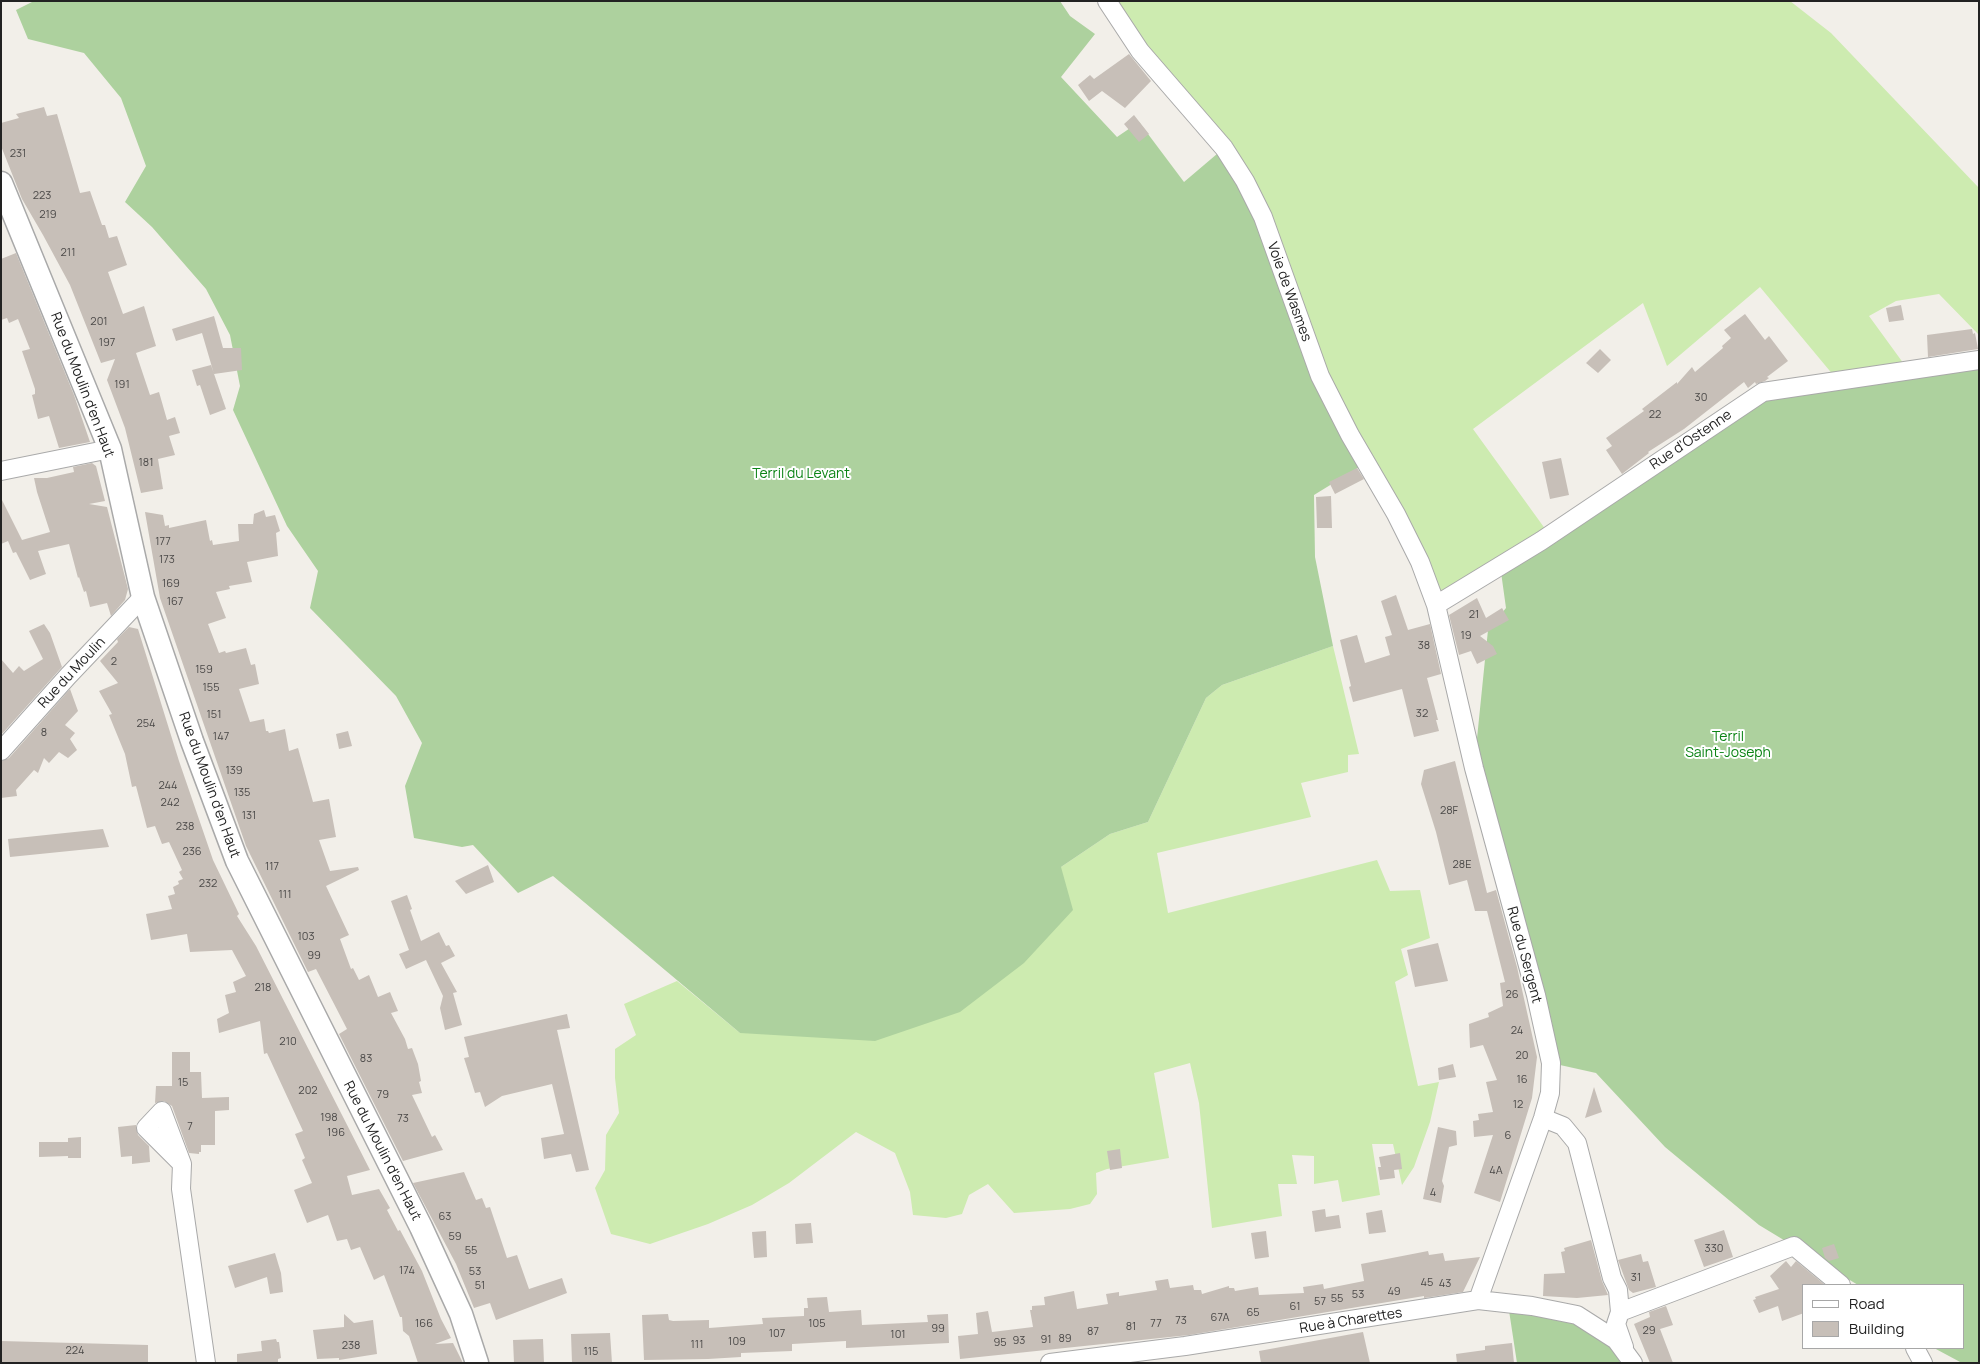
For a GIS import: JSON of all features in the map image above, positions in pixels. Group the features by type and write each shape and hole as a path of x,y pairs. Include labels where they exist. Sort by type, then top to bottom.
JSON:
{"street":[{"name":"Voie de Wasmes","path":"1107,1 1140,51 1224,148 1246,181 1263,217 1320,376 1350,435 1400,522 1420,562 1436,605"},
{"name":"Rue du Moulin d'en Haut","path":"1,184 110,450 143,597 192,741 237,861 421,1227 461,1314 477,1363"},
{"name":"Rue d'Ostenne","path":"1436,605 1541,541 1762,392 1979,360"},
{"path":"1,471 110,450"},
{"name":"Rue du Moulin","path":"1,751 68,676 143,597"},
{"name":"Rue du Sergent","path":"1436,605 1476,777 1536,995 1550,1057 1550,1093 1543,1118 1478,1300"},
{"path":"1543,1118 1564,1126 1577,1143 1612,1278 1618,1290 1620,1312 1616,1324 1629,1357"},
{"path":"182,1164 181,1189 206,1363"},
{"path":"1620,1312 1794,1246 1840,1284"},
{"name":"Rue à Charettes","path":"1050,1363 1185,1346 1478,1300 1532,1306 1577,1315 1616,1340 1629,1357"},
{"path":"1916,1349 1923,1363"}],"green space":[{"name":"Terril du Levant","path":"34,1 1060,1 1070,16 1095,34 1061,77 1117,137 1139,122 1184,182 1224,148 1366,463 1314,495 1315,557 1333,646 1222,685 1206,698 1148,822 1110,834 1061,867 1073,910 1024,963 960,1012 875,1041 740,1033 553,876 518,893 473,845 462,847 414,838 405,786 422,743 396,696 310,608 318,571 287,526 233,410 240,386 230,335 206,289 152,227 125,202 146,166 121,98 84,53 28,39 16,10"},
{"path":"1107,1 1790,1 1831,33 1979,188 1979,335 1939,294 1896,301 1869,316 1909,371 1839,382 1760,287 1667,366 1643,303 1473,429 1551,537 1436,605 1366,463 1245,181"},
{"name":"Terril Saint-Joseph","path":"1979,359 1979,1363 1962,1363 1936,1349 1965,1349 1965,1284 1856,1284 1759,1225 1665,1147 1596,1073 1551,1063 1474,768 1488,630 1506,608 1501,572 1763,392"},
{"path":"1333,646 1359,754 1348,755 1348,772 1301,783 1311,817 1157,853 1168,913 1377,860 1390,891 1420,890 1430,938 1401,949 1408,975 1395,982 1418,1086 1439,1082 1430,1122 1414,1167 1402,1185 1393,1144 1372,1144 1380,1195 1342,1202 1338,1180 1314,1184 1314,1156 1292,1155 1297,1184 1278,1184 1282,1216 1212,1228 1199,1103 1190,1063 1154,1073 1169,1158 1107,1169 1096,1173 1097,1194 1090,1204 1070,1209 1014,1213 988,1184 969,1195 962,1214 946,1218 913,1215 910,1192 895,1153 856,1132 789,1183 752,1205 708,1224 650,1244 611,1234 595,1188 605,1170 606,1135 619,1113 615,1078 615,1049 636,1035 624,1004 677,981 740,1033 1061,867 1110,834 1148,822 1206,698 1222,685"},
{"path":"1508,1304 1532,1306 1616,1340 1620,1363 1517,1363"}],"building":[{"path":"1129,54 1151,81 1125,108 1102,91 1089,101 1078,85 1090,75 1094,79"},
{"path":"44,107 47,116 57,114 80,193 90,191 102,225 105,225 109,238 117,236 127,265 108,272 123,314 144,306 156,346 136,353 150,395 159,392 167,420 175,417 180,433 169,436 175,455 158,459 163,489 141,493 125,428 107,380 115,359 101,363 70,285 22,199 1,146 1,123 19,118 16,114"},
{"path":"1134,115 1149,134 1139,142 1124,124"},
{"path":"16,253 74,395 90,442 59,448 49,416 38,419 32,395 35,394 35,389 22,351 30,349 18,319 9,323 7,318 1,320 1,259"},
{"path":"1901,305 1904,320 1889,322 1886,308"},
{"path":"1745,314 1765,340 1769,336 1788,361 1767,377 1769,378 1765,381 1756,384 1755,382 1748,388 1744,382 1684,429 1648,452 1622,474 1606,450 1612,446 1606,438 1644,411 1642,409 1677,382 1677,384 1692,367 1695,372 1723,348 1722,346 1731,338 1724,330"},
{"path":"214,316 223,348 241,348 242,370 214,374 202,333 176,341 172,329"},
{"path":"1972,329 1973,334 1975,333 1978,349 1928,357 1927,335"},
{"path":"1600,349 1611,360 1598,373 1586,363"},
{"path":"211,365 226,409 210,415 200,385 197,386 192,370"},
{"path":"1561,458 1569,495 1550,499 1542,462"},
{"path":"92,463 96,466 105,501 89,504 107,507 128,589 125,600 111,616 107,603 90,607 86,591 84,592 78,578 69,544 38,551 46,574 30,580 16,552 13,553 8,541 1,544 1,498 22,540 50,532 34,478 47,478 74,472 73,467"},
{"path":"1357,468 1364,479 1335,494 1329,482"},
{"path":"1331,496 1332,528 1317,528 1316,497"},
{"path":"264,510 266,517 275,515 280,531 276,533 278,556 247,562 252,582 229,586 230,589 216,592 226,618 208,624 219,653 246,648 251,665 255,664 259,684 239,689 250,722 264,719 266,731 269,733 285,729 289,751 298,748 313,802 329,799 336,837 319,840 330,871 358,867 359,870 326,886 349,935 340,939 351,969 353,968 359,980 369,975 378,997 390,992 398,1011 391,1013 405,1039 408,1049 412,1048 418,1064 422,1093 412,1095 432,1137 435,1135 443,1150 403,1161 339,1034 347,1029 316,969 308,972 246,846 160,598 145,512 163,515 165,526 169,525 169,528 206,520 210,541 212,540 213,545 239,541 238,524 253,524 254,514"},
{"path":"1396,595 1408,630 1430,624 1441,674 1427,678 1439,731 1414,737 1402,689 1353,702 1340,640 1357,635 1365,663 1390,655 1385,637 1392,635 1381,601"},
{"path":"1477,598 1486,618 1502,608 1509,620 1480,636 1493,646 1497,654 1477,664 1471,651 1459,655 1449,615"},
{"path":"44,624 50,633 62,667 1,735 1,659 13,673 19,666 24,671 43,659 29,631"},
{"path":"129,627 138,629 179,761 213,860 239,914 237,916 256,946 370,1170 347,1176 352,1195 379,1189 390,1208 387,1210 398,1231 400,1230 422,1271 441,1319 451,1338 435,1344 453,1343 463,1363 418,1363 409,1336 403,1331 402,1317 400,1317 384,1275 374,1280 360,1247 351,1250 347,1239 337,1241 328,1215 307,1223 294,1190 312,1183 302,1160 305,1158 295,1134 303,1131 267,1053 264,1054 260,1021 219,1033 217,1019 229,1013 225,995 236,992 233,982 246,976 232,950 190,952 187,934 151,940 146,914 172,909 168,896 175,894 173,887 179,884 178,881 183,879 179,872 182,870 169,842 162,844 155,826 147,828 136,786 132,787 125,754 109,715 112,714 99,691 118,683 100,661"},
{"path":"70,689 78,711 65,725 75,733 70,739 77,750 68,758 59,752 49,763 44,758 38,773 34,770 16,790 17,796 1,798 1,761 9,758"},
{"path":"348,731 352,746 339,749 336,734"},
{"path":"1455,761 1487,893 1496,890 1517,967 1537,1057 1532,1098 1500,1202 1474,1193 1493,1135 1474,1137 1473,1121 1479,1120 1478,1114 1493,1112 1486,1082 1497,1080 1483,1045 1470,1048 1469,1024 1489,1017 1488,1013 1503,1006 1500,983 1505,982 1487,911 1475,911 1467,880 1449,885 1436,832 1421,784 1424,770"},
{"path":"103,829 109,847 10,857 8,839"},
{"path":"488,865 494,882 466,894 455,881"},
{"path":"407,895 421,941 439,932 446,946 449,945 455,956 441,963 457,992 453,993 462,1025 445,1030 440,1008 443,996 426,960 406,969 399,954 409,950 391,901"},
{"path":"1438,943 1448,981 1415,987 1407,950"},
{"path":"567,1014 570,1028 557,1030 589,1170 576,1172 571,1154 544,1159 541,1138 564,1134 552,1084 502,1096 485,1107 480,1092 475,1093 464,1058 469,1057 464,1037"},
{"path":"172,1052 190,1052 190,1072 201,1072 202,1098 229,1097 229,1110 215,1111 215,1145 201,1145 201,1152 199,1154 189,1153 172,1106 164,1101 155,1103 156,1086 172,1086"},
{"path":"1453,1064 1456,1077 1439,1080 1438,1068"},
{"path":"1594,1087 1602,1112 1585,1118"},
{"path":"136,1125 138,1135 149,1146 150,1162 132,1164 132,1156 121,1157 118,1127"},
{"path":"1438,1127 1456,1131 1457,1145 1449,1147 1442,1181 1444,1186 1441,1203 1423,1199"},
{"path":"81,1137 81,1158 68,1158 68,1156 39,1157 39,1142 68,1142 68,1138"},
{"path":"1120,1149 1122,1168 1110,1170 1107,1151"},
{"path":"1400,1153 1402,1169 1394,1170 1395,1178 1380,1180 1378,1167 1381,1167 1379,1157"},
{"path":"464,1172 476,1200 482,1198 486,1208 490,1207 507,1258 517,1255 529,1289 562,1278 567,1293 496,1320 490,1303 474,1308 456,1264 413,1183"},
{"path":"1325,1209 1326,1217 1339,1215 1341,1228 1315,1232 1312,1211"},
{"path":"1382,1210 1386,1232 1369,1234 1366,1213"},
{"path":"811,1223 813,1243 796,1244 795,1224"},
{"path":"1724,1230 1733,1257 1704,1267 1694,1240"},
{"path":"766,1231 767,1257 754,1258 752,1232"},
{"path":"1266,1231 1269,1257 1255,1259 1251,1233"},
{"path":"1591,1240 1602,1281 1608,1295 1577,1298 1543,1296 1544,1274 1565,1273 1561,1252 1565,1251 1564,1248"},
{"path":"1834,1244 1839,1258 1829,1261 1825,1258 1822,1248"},
{"path":"1428,1251 1429,1255 1443,1253 1445,1261 1480,1257 1463,1292 1424,1298 1424,1296 1189,1335 960,1359 958,1336 978,1334 976,1313 988,1311 992,1332 1033,1327 1030,1310 1032,1310 1032,1306 1045,1305 1044,1297 1074,1291 1077,1309 1108,1304 1106,1294 1119,1292 1119,1296 1157,1290 1155,1281 1168,1279 1170,1288 1193,1285 1194,1290 1201,1290 1202,1294 1229,1286 1229,1288 1234,1288 1235,1291 1258,1287 1259,1295 1304,1293 1303,1287 1323,1284 1324,1289 1364,1281 1361,1264"},
{"path":"275,1253 281,1273 283,1292 270,1294 267,1277 235,1288 228,1266"},
{"path":"1641,1254 1643,1262 1648,1261 1656,1287 1633,1293 1629,1290 1618,1260"},
{"path":"1786,1261 1791,1267 1796,1261 1824,1284 1802,1284 1802,1314 1782,1321 1778,1306 1759,1313 1753,1300 1756,1299 1755,1297 1779,1289 1770,1276"},
{"path":"827,1297 829,1312 861,1310 862,1325 928,1322 927,1315 948,1314 949,1343 846,1348 846,1341 792,1344 792,1351 741,1353 741,1357 644,1360 642,1315 668,1314 669,1320 673,1321 709,1320 709,1328 763,1324 762,1318 804,1316 804,1308 808,1308 807,1298"},
{"path":"1666,1306 1673,1325 1660,1329 1673,1363 1650,1363 1634,1324 1650,1317 1649,1312"},
{"path":"344,1314 354,1323 373,1320 377,1354 339,1360 339,1358 317,1359 313,1330 344,1327"},
{"path":"1363,1332 1370,1363 1261,1363 1259,1351"},
{"path":"610,1333 612,1363 572,1363 571,1334"},
{"path":"276,1339 279,1342 281,1358 278,1359 278,1363 237,1363 237,1354 262,1351 261,1341"},
{"path":"543,1339 544,1363 514,1363 513,1340"},
{"path":"1,1341 148,1345 148,1363 1,1363"},
{"path":"1512,1343 1514,1363 1457,1363 1456,1354 1485,1350 1485,1346"}]}
